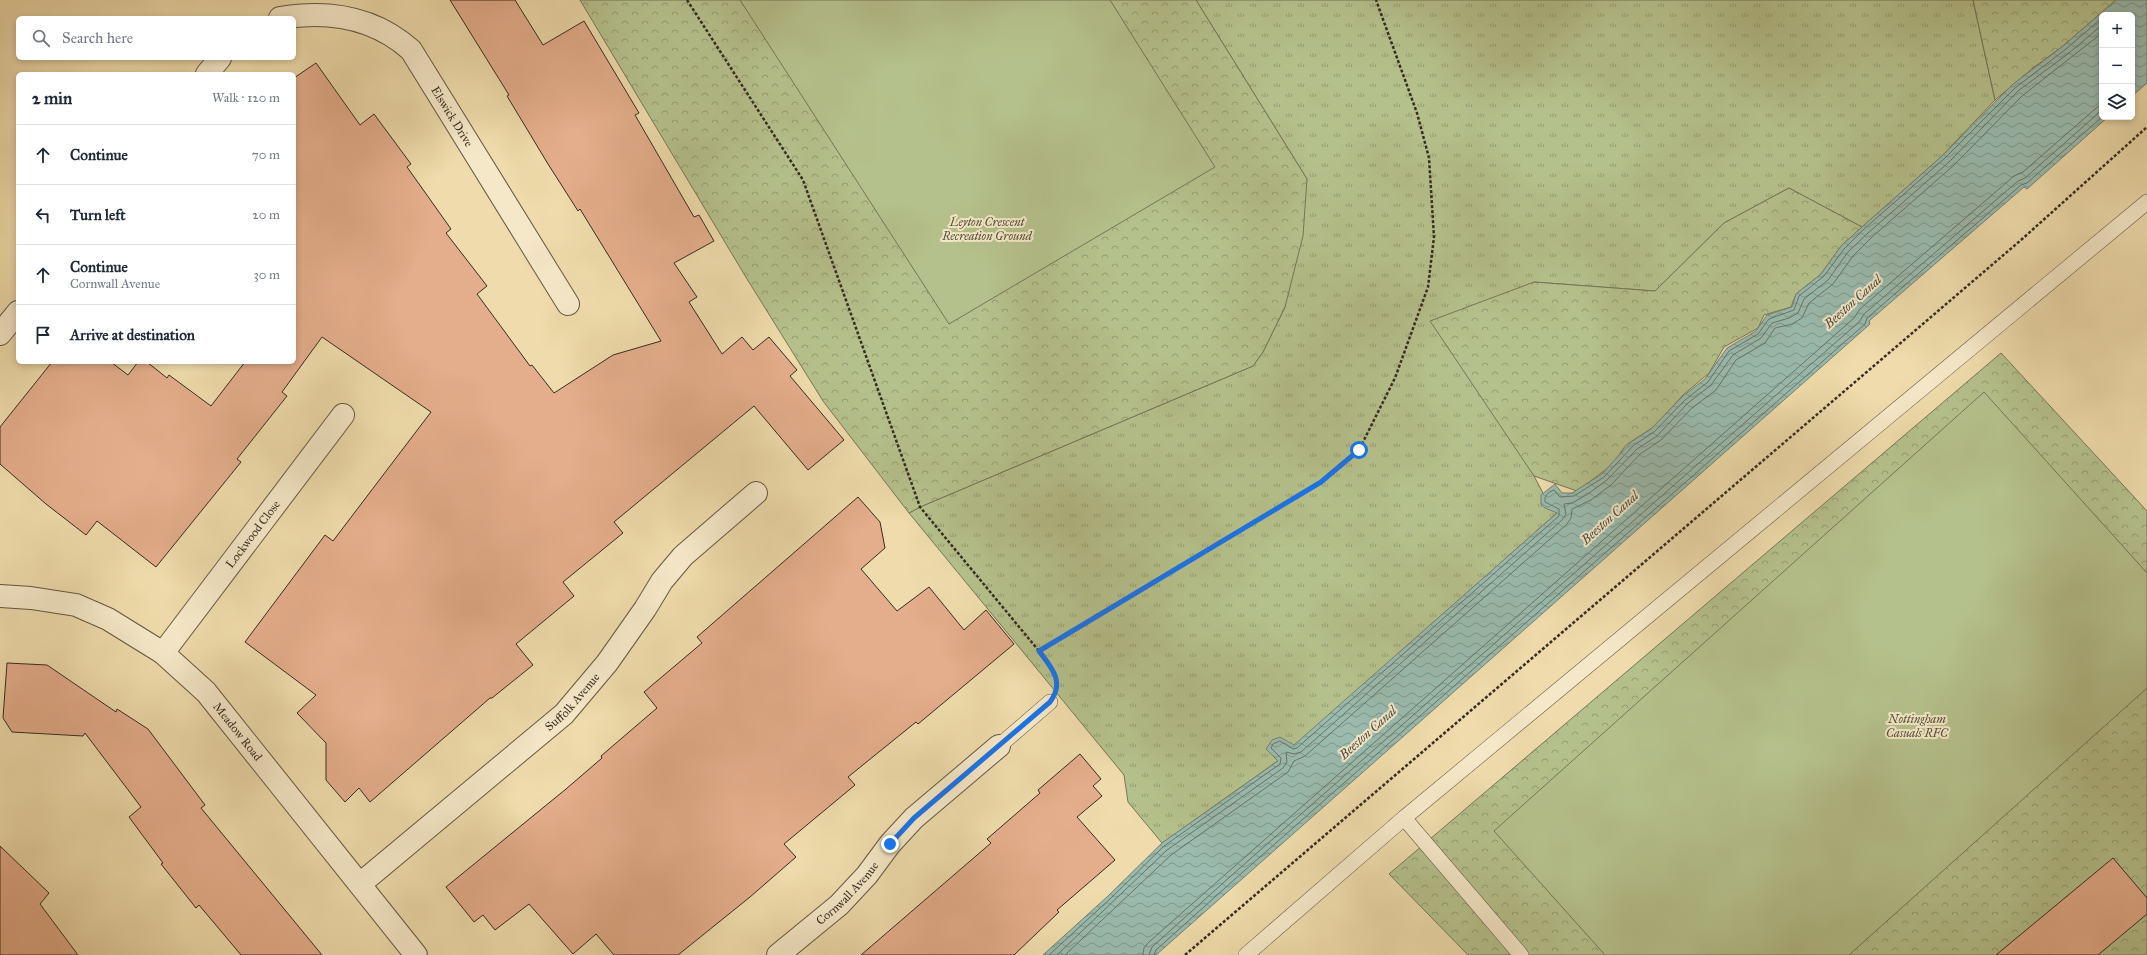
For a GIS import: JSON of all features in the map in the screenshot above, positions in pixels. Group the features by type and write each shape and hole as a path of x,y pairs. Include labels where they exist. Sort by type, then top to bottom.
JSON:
{"street":[{"name":"Elswick Drive","path":"292,16 305,14 330,14 349,17 374,26 398,38 412,50 568,304"},
{"path":"209,72 218,60"},
{"path":"0,334 16,314"},
{"name":"Lockwood Close","path":"163,653 343,415"},
{"name":"Suffolk Avenue","path":"360,884 564,714 607,663 645,609 662,581 683,556 756,494"},
{"name":"Meadow Road","path":"0,596 31,598 76,606 108,619 163,653 206,692 416,955"},
{"name":"Cornwall Avenue","path":"778,955 839,906 867,875 890,844 914,818 999,746"}],"lane":[{"path":"1246,955 1404,818 2147,202"},
{"path":"999,746 1050,702"},
{"path":"1404,818 1522,955"}],"path":[{"path":"687,0 803,180 920,506 1039,651 1054,672 1057,684 1056,694 1050,702"},
{"path":"1039,651 1321,482 1359,450 1395,378 1428,288 1434,237 1429,158 1417,113 1376,0"},
{"path":"1185,955 2021,240 2147,127"}],"green space":[{"name":"Leyton Crescent Recreation Ground","path":"580,0 1196,0 1307,179 1303,236 1285,307 1263,352 1253,366 909,513 823,401 747,279"},
{"path":"740,0 1110,0 1215,167 949,324"},
{"path":"1196,0 1973,0 1995,100 1942,156 1862,227 1789,188 1724,223 1655,291 1534,282 1534,476 1543,493 1558,512 1294,746 1266,749 1279,760 1162,843 1128,802 1124,775 909,513 1253,366 1263,352 1285,307 1307,179"},
{"path":"1973,0 2116,0 2102,12 2099,12 2099,15 2063,46 2033,68 1995,100"},
{"path":"1789,188 1862,227 1841,246 1821,274 1796,294 1791,307 1764,315 1758,328 1724,347 1709,373 1683,395 1655,426 1626,445 1612,465 1577,491 1534,476 1430,321 1534,282 1655,291 1724,223"},
{"name":"Nottingham Casuals RFC","path":"2001,353 2147,511 2147,955 1468,955 1389,874"},
{"name":"Nottingham Casuals RFC","path":"1984,392 2147,573 2147,688 1849,955 1605,955 1494,831"}],"water":[{"path":"2116,0 2147,0 2147,83 2135,93 2135,12 2102,12"},
{"name":"Beeston Canal","path":"2099,15 2099,120 2105,120 2027,189 2024,187 1869,321 1870,324 1156,955 1043,955 1108,896 1162,843 1278,761 1266,749 1272,740 1280,737 1294,745 1557,513 1545,508 1541,504 1541,495 1555,484 1562,493 1572,493 1602,474 1631,442 1651,429 1683,396 1705,379 1727,348 1756,331 1767,315 1792,307 1796,294 1821,274 1841,246 1942,156 2012,85 2063,46"}],"building":[{"path":"450,0 515,0 543,45 584,21 639,113 635,115 694,217 699,215 714,241 674,263 697,297 689,302 722,354 742,337 753,350 769,337 797,370 790,376 844,440 808,470 754,406 614,522 623,533 563,582 574,596 516,644 533,665 492,698 490,698 370,802 359,788 345,802 326,780 326,743 297,713 316,695 245,642 325,535 333,541 431,412 322,337 282,392 287,396 237,459 241,462 156,567 97,521 86,535 46,504 0,464 0,427 50,364 114,364 128,375 136,364 150,364 167,378 169,375 211,406 243,364 296,364 296,77 316,63 360,125 374,114 411,164 407,167 451,229 446,233 487,286 477,294 530,366 532,365 554,393 613,355 661,341 580,209 578,211 548,164 507,96 509,95"},
{"path":"858,497 880,522 885,548 861,569 897,611 929,587 964,630 986,610 1014,644 918,724 916,722 848,777 855,785 784,844 796,857 750,897 678,955 614,955 596,934 573,954 529,904 495,930 483,915 474,922 446,887 566,789 602,758 601,756 657,708 644,692 702,643 697,637"},
{"path":"7,663 47,665 116,712 117,709 148,729 205,805 201,808 322,955 241,955 199,905 196,908 161,864 163,863 129,817 141,807 85,733 83,736 12,732 3,718"},
{"path":"1080,754 1101,779 1093,786 1102,796 1077,817 1115,860 1057,910 1059,912 1014,955 861,955 991,843 987,839 1040,793 1038,790"},
{"path":"0,846 49,893 40,904 78,955 0,955"},
{"path":"2113,858 2147,898 2147,914 2098,955 1996,955"}],"route":[{"path":"890,844 914,818 1050,702 1056,694 1057,684 1054,672 1039,651 1321,482 1359,450"}]}
